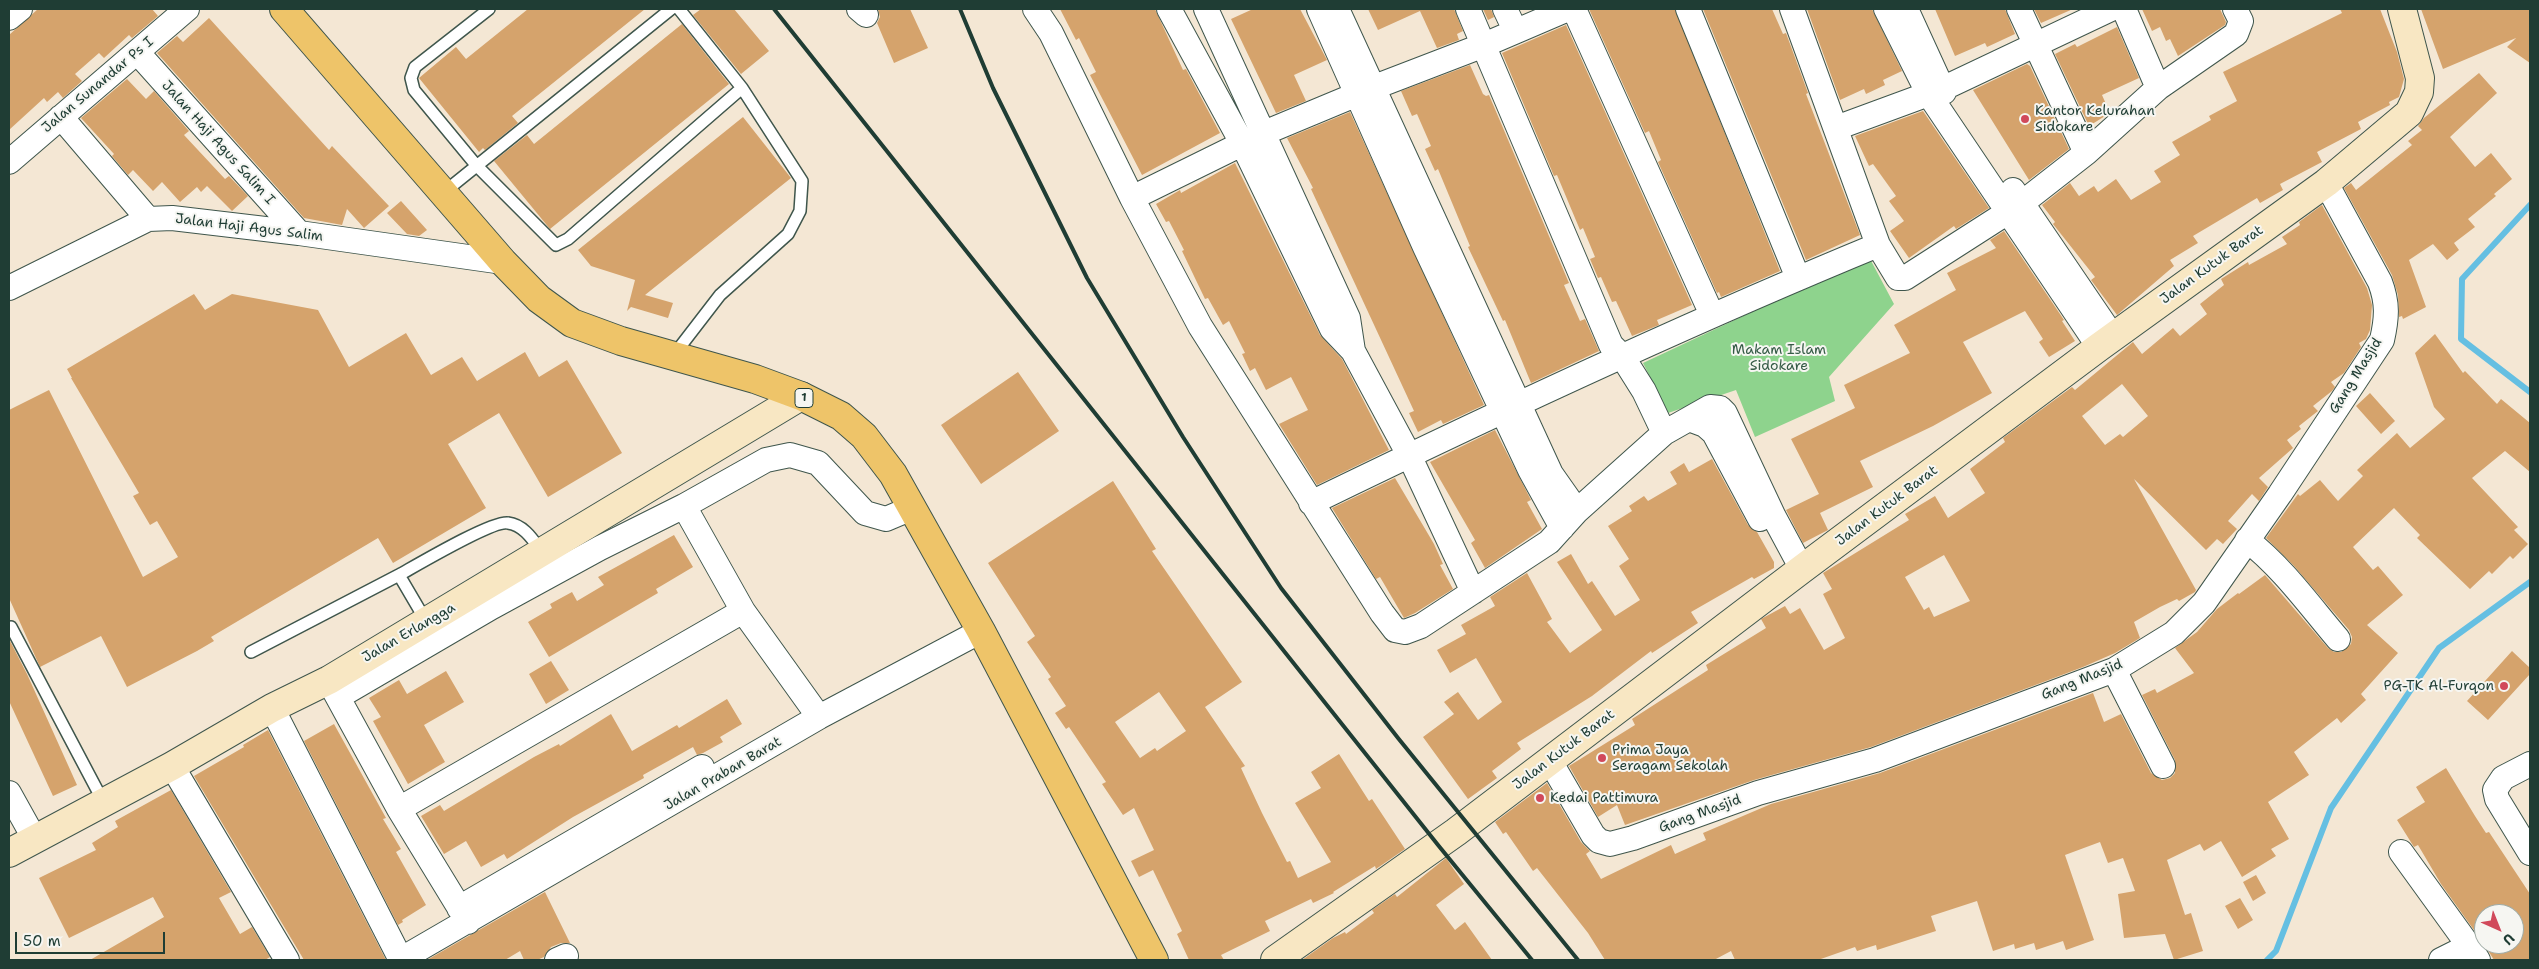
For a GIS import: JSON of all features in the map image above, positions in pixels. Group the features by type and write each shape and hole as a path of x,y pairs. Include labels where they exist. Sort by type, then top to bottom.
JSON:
{"highway":[{"name":"1","path":"284,9 503,262 538,299 572,322 673,356 755,379 801,396 841,416 864,436 893,474 981,630 1154,960"}],"street":[{"path":"9,18 20,9"},
{"name":"Jalan Sunandar Ps I","path":"9,162 187,9"},
{"path":"1035,9 1051,33 1132,198 1200,326 1311,503 1395,630 1405,632 1421,626 1529,557 1658,440 1710,407 1720,408 1725,413 1774,517 1797,573"},
{"path":"1169,9 1242,143 1332,329 1353,351 1409,455 1473,592"},
{"path":"1206,9 1348,318 1353,351"},
{"path":"1319,9 1364,92 1511,407 1550,474 1569,520"},
{"path":"1337,9 1364,92"},
{"path":"1468,9 1616,355 1644,392 1658,440"},
{"path":"1505,9 1514,30"},
{"path":"1132,198 1264,133 1484,45 1514,30 1568,9"},
{"path":"1574,9 1712,315"},
{"path":"1688,9 1798,278"},
{"path":"1792,9 1878,245 1898,278 1903,279 2015,208 2086,152 2158,88 2236,34 2241,21 2235,9"},
{"path":"1886,9 1935,91 2106,342"},
{"path":"1906,9 1935,91"},
{"path":"2019,9 2034,45 2086,152"},
{"path":"1836,128 1935,91 2111,9"},
{"path":"2124,9 2158,88"},
{"name":"Jalan Kutuk Barat","path":"1275,960 1456,832 1797,573 2106,342 2326,183 2410,113 2420,78 2402,9"},
{"name":"Jalan Haji Agus Salim I","path":"137,52 299,233"},
{"path":"61,117 148,220"},
{"name":"Gang Masjid","path":"1550,761 1593,835 1598,841 1610,844 1633,838 1758,794 1875,760 2114,670 2174,633 2204,603 2382,340 2387,318 2386,298 2380,282 2326,183"},
{"name":"Jalan Haji Agus Salim","path":"9,288 148,220 172,218 299,233 503,262"},
{"path":"1311,503 1616,355 1878,245"},
{"name":"Jalan Erlangga","path":"9,853 172,766 272,708 333,688 427,623 801,396"},
{"path":"463,915 399,809 333,688 684,506 766,460 790,456 818,463 865,513 886,519 912,508"},
{"path":"684,506 743,611 814,711"},
{"path":"2247,540 2266,555 2285,575 2338,638"},
{"path":"399,809 743,611"},
{"name":"Jalan Praban Barat","path":"401,960 463,915 814,711 981,630"},
{"path":"2114,670 2162,766"},
{"path":"272,708 401,960"},
{"path":"2530,764 2504,778 2495,790 2496,799 2530,852"},
{"path":"172,766 287,960"},
{"path":"9,793 34,838"},
{"path":"2401,852 2474,953 2441,960"}],"lane":[{"path":"489,9 415,67 411,78 414,90 476,165 556,245 568,239 742,88"},
{"path":"443,193 671,9"},
{"path":"673,356 720,295 788,234 800,211 802,181 742,88 679,9"},
{"path":"251,652 499,523 518,526 530,535 542,554"},
{"path":"399,575 427,623"},
{"path":"11,627 104,803"}],"green space":[{"name":"Makam Islam Sidokare","path":"1869,257 1894,304 1829,377 1835,401 1755,437 1736,390 1668,413 1643,363"}],"building":[{"path":"38,9 152,9 158,16 132,38 129,35 104,58 99,53 75,74 82,81 63,98 58,92 47,102 44,98 9,130 9,35"},
{"path":"528,9 645,9 512,116 518,123 485,150 483,148 479,152 419,78 456,47 466,59"},
{"path":"701,9 734,9 769,51 741,74 693,15"},
{"path":"878,9 910,9 928,48 894,63 877,23 880,17"},
{"path":"1060,9 1155,9 1183,70 1186,69 1220,133 1142,175 1090,75 1096,72 1079,38 1076,40"},
{"path":"1253,9 1300,9 1327,60 1294,75 1306,101 1276,113 1231,19"},
{"path":"1368,9 1454,9 1463,31 1457,34 1459,40 1437,48 1420,11 1378,30"},
{"path":"1483,9 1491,9 1494,17 1488,20"},
{"path":"1589,9 1675,9 1780,271 1721,297 1719,292 1717,293 1658,162 1661,160 1649,131 1645,133"},
{"path":"1703,9 1772,9 1783,34 1786,33 1808,93 1806,94 1860,235 1806,260"},
{"path":"1807,9 1872,9 1902,71 1883,80 1885,85 1866,94 1864,89 1840,100"},
{"path":"1935,9 2005,9 2015,34 1987,47 1985,43 1955,56"},
{"path":"2034,9 2073,9 2041,23"},
{"path":"2142,9 2220,9 2226,22 2225,25 2178,56 2170,39 2166,41 2160,27 2152,31"},
{"path":"2340,9 2380,9 2397,52 2404,79 2399,97 2389,102 2390,105 2358,122 2361,129 2317,152 2322,162 2280,184 2283,190 2260,203 2257,198 2193,236 2198,243 2170,260 2174,266 2117,315 2091,280 2095,277 2053,224 2055,222 2042,205 2070,183 2079,196 2094,186 2098,192 2116,179 2131,200 2161,182 2154,171 2180,155 2172,142 2211,120 2209,116 2237,101 2223,72 2342,13"},
{"path":"2421,9 2530,9 2530,63 2507,47 2516,38 2443,69"},
{"path":"209,18 329,150 332,146 389,206 364,228 347,209 342,225 304,218 157,53 177,36 183,42"},
{"path":"682,24 729,84 550,229 494,161 527,135 534,144"},
{"path":"1566,25 1692,305 1657,320 1659,325 1632,336 1616,301 1612,302 1601,277 1598,278 1590,259 1595,257 1583,228 1580,230 1557,175 1554,176 1502,53"},
{"path":"2117,27 2139,78 2102,95 2110,113 2089,126 2055,54 2075,44 2077,47"},
{"name":"Kantor Kelurahan Sidokare","path":"2027,64 2030,66 2069,149 2029,180 1973,90"},
{"path":"1470,65 1483,94 1489,95 1569,283 1564,285 1580,321 1585,319 1599,351 1531,383 1505,320 1503,321 1468,247 1470,246 1438,169 1435,171 1425,149 1431,146 1417,114 1412,116 1401,91"},
{"path":"2479,73 2497,93 2450,137 2475,167 2491,153 2512,179 2494,194 2496,196 2468,219 2475,227 2454,243 2459,250 2447,260 2433,244 2409,260 2426,307 2403,319 2402,316 2399,317 2398,295 2392,275 2344,188 2351,183 2356,190 2412,145 2408,141 2422,130 2418,126 2424,118"},
{"path":"127,79 146,99 154,91 189,131 184,135 225,179 229,176 248,196 232,211 207,186 201,192 197,187 180,202 162,182 153,191 133,170 128,175 112,156 114,154 81,118"},
{"path":"1923,111 1989,208 1956,229 1954,226 1909,258 1890,231 1904,221 1889,201 1896,196 1873,164 1869,166 1855,136"},
{"path":"1350,112 1484,405 1443,424 1441,420 1418,432 1409,413 1414,411 1311,189 1313,188 1287,138"},
{"path":"743,117 791,178 645,295 673,303 668,318 631,307 627,311 635,280 591,266 578,250"},
{"path":"1235,163 1320,335 1342,359 1389,450 1317,485 1279,424 1308,410 1291,377 1266,390 1255,368 1250,371 1242,354 1245,353 1229,321 1223,325 1208,298 1205,299 1182,251 1184,250 1169,221 1166,222 1156,204 1180,190 1181,193"},
{"path":"401,201 427,230 419,236 407,234 387,213"},
{"path":"2322,205 2367,288 2372,305 2370,330 2366,339 2359,343 2361,347 2344,373 2331,382 2335,387 2332,391 2313,406 2318,411 2299,426 2301,429 2287,440 2293,448 2259,478 2268,487 2259,501 2252,494 2228,521 2237,529 2223,544 2217,539 2206,550 2134,479 2196,590 2195,592 2179,601 2177,599 2160,607 2134,622 2140,638 2115,653 2083,667 1871,747 1754,780 1625,825 1617,805 1598,817 1569,766 1635,725 1632,719 1708,670 1706,665 1766,628 1761,619 1785,606 1790,614 1800,608 1824,650 1845,638 1823,594 1832,589 1823,573 1909,520 1905,514 1935,496 1948,518 1985,493 1970,469 2005,442 2003,438 2072,387 2075,390 2133,342 2142,354 2173,328 2180,336 2207,314 2200,304 2224,285 2221,279 2248,262 2249,265 2287,244 2282,237 2300,225 2299,222","holes":["2122,384 2148,416 2123,437 2120,434 2105,445 2082,416","1944,555 1970,601 1934,617 1929,607 1924,610 1905,577"]},
{"path":"2004,231 2064,320 2062,321 2075,341 2049,357 2039,342 2043,339 2025,311 1963,342 1992,393 1933,426 1860,461 1873,487 1820,513 1828,530 1803,543 1786,510 1819,494 1791,439 1855,408 1844,385 1910,353 1894,325 1956,290 1947,273 1996,248 1990,240"},
{"path":"194,294 205,310 232,294 318,310 349,367 406,333 431,375 462,357 477,381 525,352 539,377 567,360 622,453 548,497 499,413 448,444 486,508 393,563 378,538 211,637 214,641 127,687 101,636 40,667 9,598 9,410 49,390 143,577 178,557 157,521 150,525 133,496 139,493 67,369"},
{"path":"2435,334 2463,373 2465,371 2497,404 2501,399 2530,423 2530,472 2505,451 2472,478 2518,527 2514,530 2528,544 2513,559 2510,556 2492,574 2489,571 2470,589 2417,538 2420,535 2394,508 2353,547 2373,570 2378,566 2403,595 2367,625 2398,653 2361,694 2366,700 2341,723 2337,718 2294,752 2309,775 2268,802 2289,839 2271,849 2276,856 2242,877 2221,841 2204,851 2200,844 2167,860 2185,915 2191,913 2203,951 2174,960 2165,934 2124,938 2118,894 2135,891 2123,858 2108,863 2100,842 2065,855 2094,940 2066,950 2063,941 2036,950 2034,943 2015,949 2014,944 1993,951 1977,901 1931,916 1936,931 1877,950 1876,945 1857,951 1855,947 1818,960 1735,960 1731,951 1714,960 1605,960 1588,933 1537,868 1533,871 1506,832 1503,834 1495,822 1547,783 1581,842 1590,851 1586,854 1601,879 1671,845 1675,854 1706,840 1703,833 1771,804 1880,773 2093,693 2104,722 2121,714 2151,773 2162,780 2170,778 2175,773 2175,760 2142,695 2155,689 2157,693 2194,673 2175,648 2197,632 2217,609 2238,593 2265,575 2328,648 2334,652 2341,652 2351,644 2352,637 2349,630 2294,566 2266,538 2298,494 2300,496 2320,480 2338,501 2363,476 2357,470 2397,433 2410,448 2445,419 2434,407 2415,353"},
{"path":"1018,372 1059,431 981,484 941,425"},
{"path":"2370,393 2395,421 2381,434 2356,406"},
{"path":"1495,430 1531,500 1527,502 1542,529 1485,568 1471,543 1475,540 1430,462"},
{"path":"1712,459 1748,525 1757,532 1774,562 1774,568 1754,579 1752,577 1691,612 1698,623 1652,653 1651,651 1592,696 1517,743 1521,749 1492,771 1497,778 1468,799 1423,737 1454,714 1444,702 1458,692 1478,720 1502,702 1476,658 1450,673 1437,650 1466,634 1461,625 1495,606 1490,597 1527,573 1552,619 1547,622 1570,653 1602,630 1557,562 1571,554 1588,584 1592,581 1615,616 1640,600 1619,566 1629,559 1608,526 1632,511 1629,506 1644,496 1648,501 1677,484 1670,472 1684,463 1689,472"},
{"path":"1395,478 1434,544 1443,564 1440,565 1453,589 1404,618 1380,577 1376,579 1332,508"},
{"path":"1113,481 1156,549 1152,551 1242,682 1205,707 1245,766 1241,768 1262,813 1287,862 1290,861 1298,878 1331,862 1295,803 1321,788 1311,772 1339,754 1369,801 1372,799 1405,849 1376,869 1375,866 1334,893 1313,903 1311,899 1265,921 1270,931 1221,955 1224,960 1189,960 1177,934 1182,931 1153,870 1139,877 1131,861 1154,850 1134,808 1123,815 1102,784 1106,782 1069,727 1066,729 1055,713 1066,706 1048,679 1051,677 1027,642 1035,636 988,563","holes":["1159,692 1186,731 1157,751 1155,748 1140,758 1115,722"]},
{"path":"674,535 693,567 656,589 658,593 549,657 528,622 552,608 550,604 572,592 577,601 604,585 598,577"},
{"path":"9,639 27,674 77,785 53,796 9,701"},
{"path":"2512,651 2530,668 2530,674 2488,720 2467,701"},
{"path":"551,661 569,690 546,704 529,674"},
{"path":"446,671 464,702 424,725 445,762 408,784 373,721 381,717 369,698 399,680 407,694"},
{"path":"727,699 742,724 720,737 723,742 697,755 693,747 643,775 644,778 573,817 507,859 504,854 481,867 466,841 444,854 421,816 440,805 444,811 534,757 559,744 560,746 611,714 632,751 677,725 679,728"},
{"path":"334,724 386,818 383,819 401,849 396,852 426,905 402,920 403,922 398,925 304,741"},
{"path":"268,730 386,960 304,960 194,776 244,747 243,745"},
{"path":"2446,768 2486,833 2489,832 2530,894 2530,960 2494,960 2490,954 2524,954 2524,904 2474,904 2474,930 2441,884 2418,845 2414,847 2397,820 2425,802 2416,787"},
{"path":"171,790 231,892 219,898 240,934 252,927 270,957 265,960 90,960 164,917 153,897 69,938 39,878 96,850 92,843 118,827 115,821"},
{"path":"1446,858 1464,884 1436,905 1455,930 1465,922 1492,960 1302,960 1333,938 1345,932 1346,934 1374,913 1372,910 1395,894 1397,897"},
{"path":"2256,875 2266,893 2253,901 2243,882"},
{"path":"545,892 570,943 561,943 551,947 544,957 537,960 524,960 520,951 505,960 427,960"},
{"path":"2240,898 2253,920 2238,929 2225,906"}],"waterway":[{"path":"2530,205 2462,279 2461,339 2530,392"},
{"path":"2267,960 2276,951 2331,808 2439,648 2530,582"}],"railway":[{"path":"774,9 1438,845 1532,960"},
{"path":"960,9 993,88 1087,278 1183,437 1281,588 1398,738 1578,960"}],"place":[{"name":"Kantor Kelurahan Sidokare","path":"2025,119"},
{"name":"PG-TK Al-Furqon","path":"2504,686"},
{"name":"Prima Jaya Seragam Sekolah","path":"1602,758"},
{"name":"Kedai Pattimura","path":"1540,798"}]}
